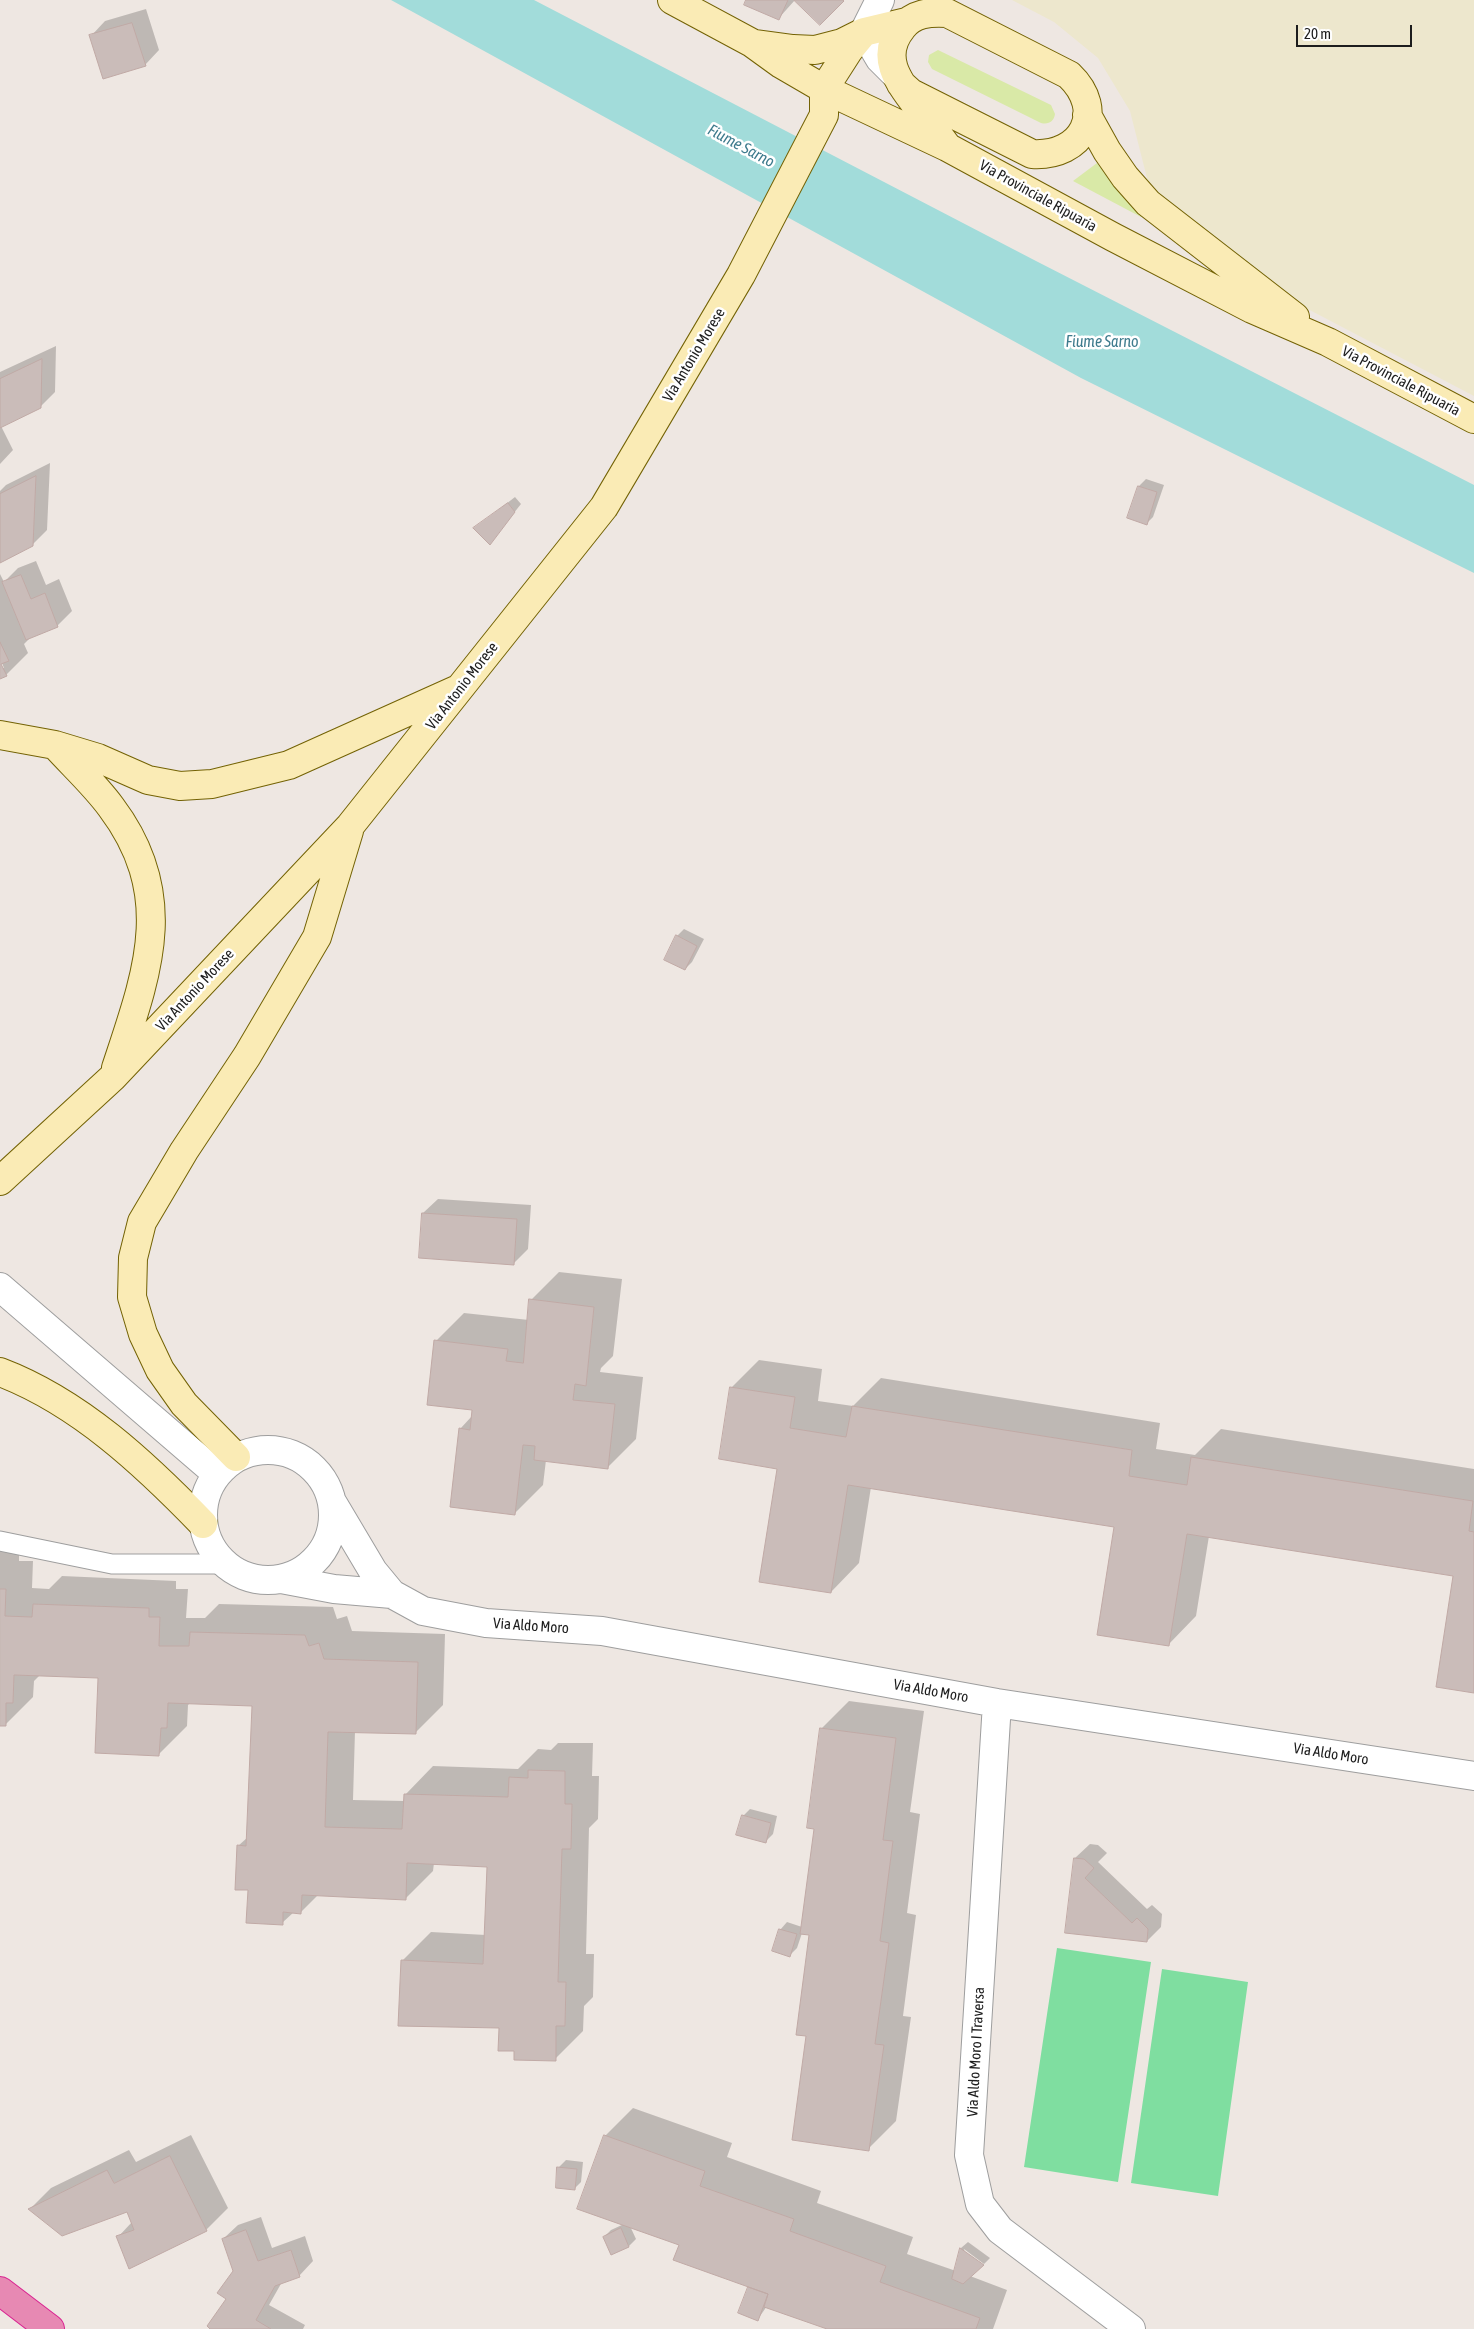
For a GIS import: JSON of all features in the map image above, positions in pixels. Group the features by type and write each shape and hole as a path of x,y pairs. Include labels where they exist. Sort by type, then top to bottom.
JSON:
{"highway":[{"path":"0,2290 50,2329"}],"street":[{"name":"Via Provinciale Ripuaria","path":"672,0 752,43 780,64 824,102 859,106 951,149 1252,309 1328,342 1474,419"},
{"path":"880,0 864,32 880,60 911,93 1032,154"},
{"name":"Via Provinciale Ripuaria","path":"752,43 815,50 842,43 864,32 918,11 947,14 1069,75 1080,86 1086,100 1088,115 1111,157 1125,177 1148,203 1328,342"},
{"path":"918,11 897,33 892,45 890,59 897,78 951,149 1032,154 1055,153 1062,151 1075,142 1084,130 1088,115"},
{"name":"Via Antonio Morese","path":"0,1181 113,1077 350,826 604,507 741,275 849,50 864,32"},
{"path":"0,735 54,745 98,758 148,780 180,786 212,784 288,765 460,688"},
{"path":"54,745 116,814 142,862 151,896 152,930 146,972 113,1077"},
{"path":"227,1465 160,1370 143,1334 132,1297 133,1258 142,1222 184,1151 247,1056 317,937 350,826"},
{"path":"0,1287 227,1465"},
{"path":"0,1372 56,1399 104,1434 174,1494 203,1524"},
{"path":"255,1450 269,1450 295,1455 312,1467 325,1483 332,1502 373,1571 392,1594 334,1590 281,1579 261,1580 242,1575 224,1564 207,1539 203,1524 203,1504 209,1485 227,1465 255,1450"},
{"path":"281,1579 300,1572 316,1559 327,1542 333,1522 332,1502"},
{"name":"Via Aldo Moro","path":"392,1594 424,1611 486,1623 602,1631 997,1703 1474,1776"},
{"name":"Via Aldo Moro I Traversa","path":"997,1703 970,2155 980,2204 1000,2230 1131,2329"}],"lane":[{"path":"0,1541 112,1564 224,1564"}],"shaded area":[{"path":"1012,0 1474,0 1474,396 1281,295 1187,221 1148,182 1130,111 1098,58 1054,22"}],"green space":[{"path":"938,50 1051,105 1055,114 1054,119 1049,123 1041,123 932,69 928,62 929,55"},
{"path":"1097,163 1116,189 1143,215 1141,217 1073,181"},
{"path":"1057,1948 1151,1962 1118,2182 1024,2167"},
{"path":"1162,1969 1248,1982 1218,2196 1131,2183"}],"water":[{"name":"Fiume Sarno","path":"391,0 534,0 1036,261 1474,485 1474,573 1081,378"}],"building":[{"path":"746,0 788,0 779,20 744,5"},
{"path":"794,0 843,0 844,1 820,25"},
{"path":"132,23 146,66 103,79 89,35"},
{"path":"42,359 41,408 0,428 0,379"},
{"path":"36,476 33,546 0,563 0,494"},
{"path":"1138,486 1157,492 1147,525 1127,518"},
{"path":"508,503 515,512 490,545 473,528"},
{"path":"21,575 31,599 45,593 58,627 26,640 2,582"},
{"path":"0,642 9,661 1,664 7,676 0,679"},
{"path":"676,935 697,946 685,970 664,960"},
{"path":"422,1213 517,1219 514,1265 419,1258"},
{"path":"529,1299 594,1307 586,1386 575,1384 573,1400 615,1404 608,1469 534,1460 535,1446 523,1445 515,1515 450,1507 459,1428 470,1430 472,1410 427,1405 434,1340 508,1349 506,1361 523,1363"},
{"path":"730,1387 795,1397 790,1428 846,1437 852,1406 1132,1450 1129,1476 1187,1485 1191,1457 1473,1501 1469,1531 1474,1532 1474,1693 1436,1687 1453,1576 1187,1534 1169,1646 1097,1635 1114,1527 848,1485 831,1593 759,1582 777,1469 719,1459"},
{"path":"0,1589 6,1589 5,1616 32,1617 33,1604 149,1608 149,1617 160,1617 159,1646 189,1646 190,1632 305,1635 309,1646 319,1643 324,1659 418,1662 416,1734 328,1732 325,1827 402,1829 404,1794 508,1797 509,1777 528,1778 528,1770 565,1771 565,1804 572,1804 571,1849 562,1849 558,1982 566,1982 565,2026 556,2026 556,2061 514,2060 514,2051 498,2051 499,2028 398,2026 401,1960 483,1964 487,1867 407,1863 406,1900 302,1895 301,1914 283,1912 283,1925 246,1923 248,1890 235,1890 237,1845 246,1846 252,1706 168,1703 167,1728 161,1728 159,1756 95,1753 98,1678 14,1675 13,1703 6,1703 6,1726 0,1726"},
{"path":"820,1728 896,1738 883,1840 893,1841 880,1941 889,1943 875,2044 884,2045 869,2151 792,2140 806,2036 796,2035 809,1935 800,1934 814,1829 807,1828"},
{"path":"742,1815 771,1823 766,1843 736,1835"},
{"path":"1074,1858 1084,1859 1094,1868 1085,1878 1132,1923 1137,1918 1148,1929 1147,1942 1065,1933"},
{"path":"779,1929 797,1934 790,1957 772,1951"},
{"path":"604,2135 705,2171 700,2186 794,2219 790,2231 886,2266 880,2282 980,2318 976,2329 827,2329 764,2307 768,2294 673,2260 679,2245 577,2209"},
{"path":"170,2156 207,2231 129,2269 116,2236 134,2230 127,2212 62,2236 28,2209 107,2170 114,2183"},
{"path":"557,2167 577,2169 575,2190 556,2188"},
{"path":"621,2228 629,2247 611,2255 603,2237"},
{"path":"246,2230 258,2261 291,2250 300,2277 275,2286 256,2320 271,2329 210,2329 207,2326 226,2299 217,2293 233,2271 222,2239"},
{"path":"960,2248 984,2265 963,2284 952,2279"},
{"path":"748,2287 768,2294 758,2321 738,2313"}]}
